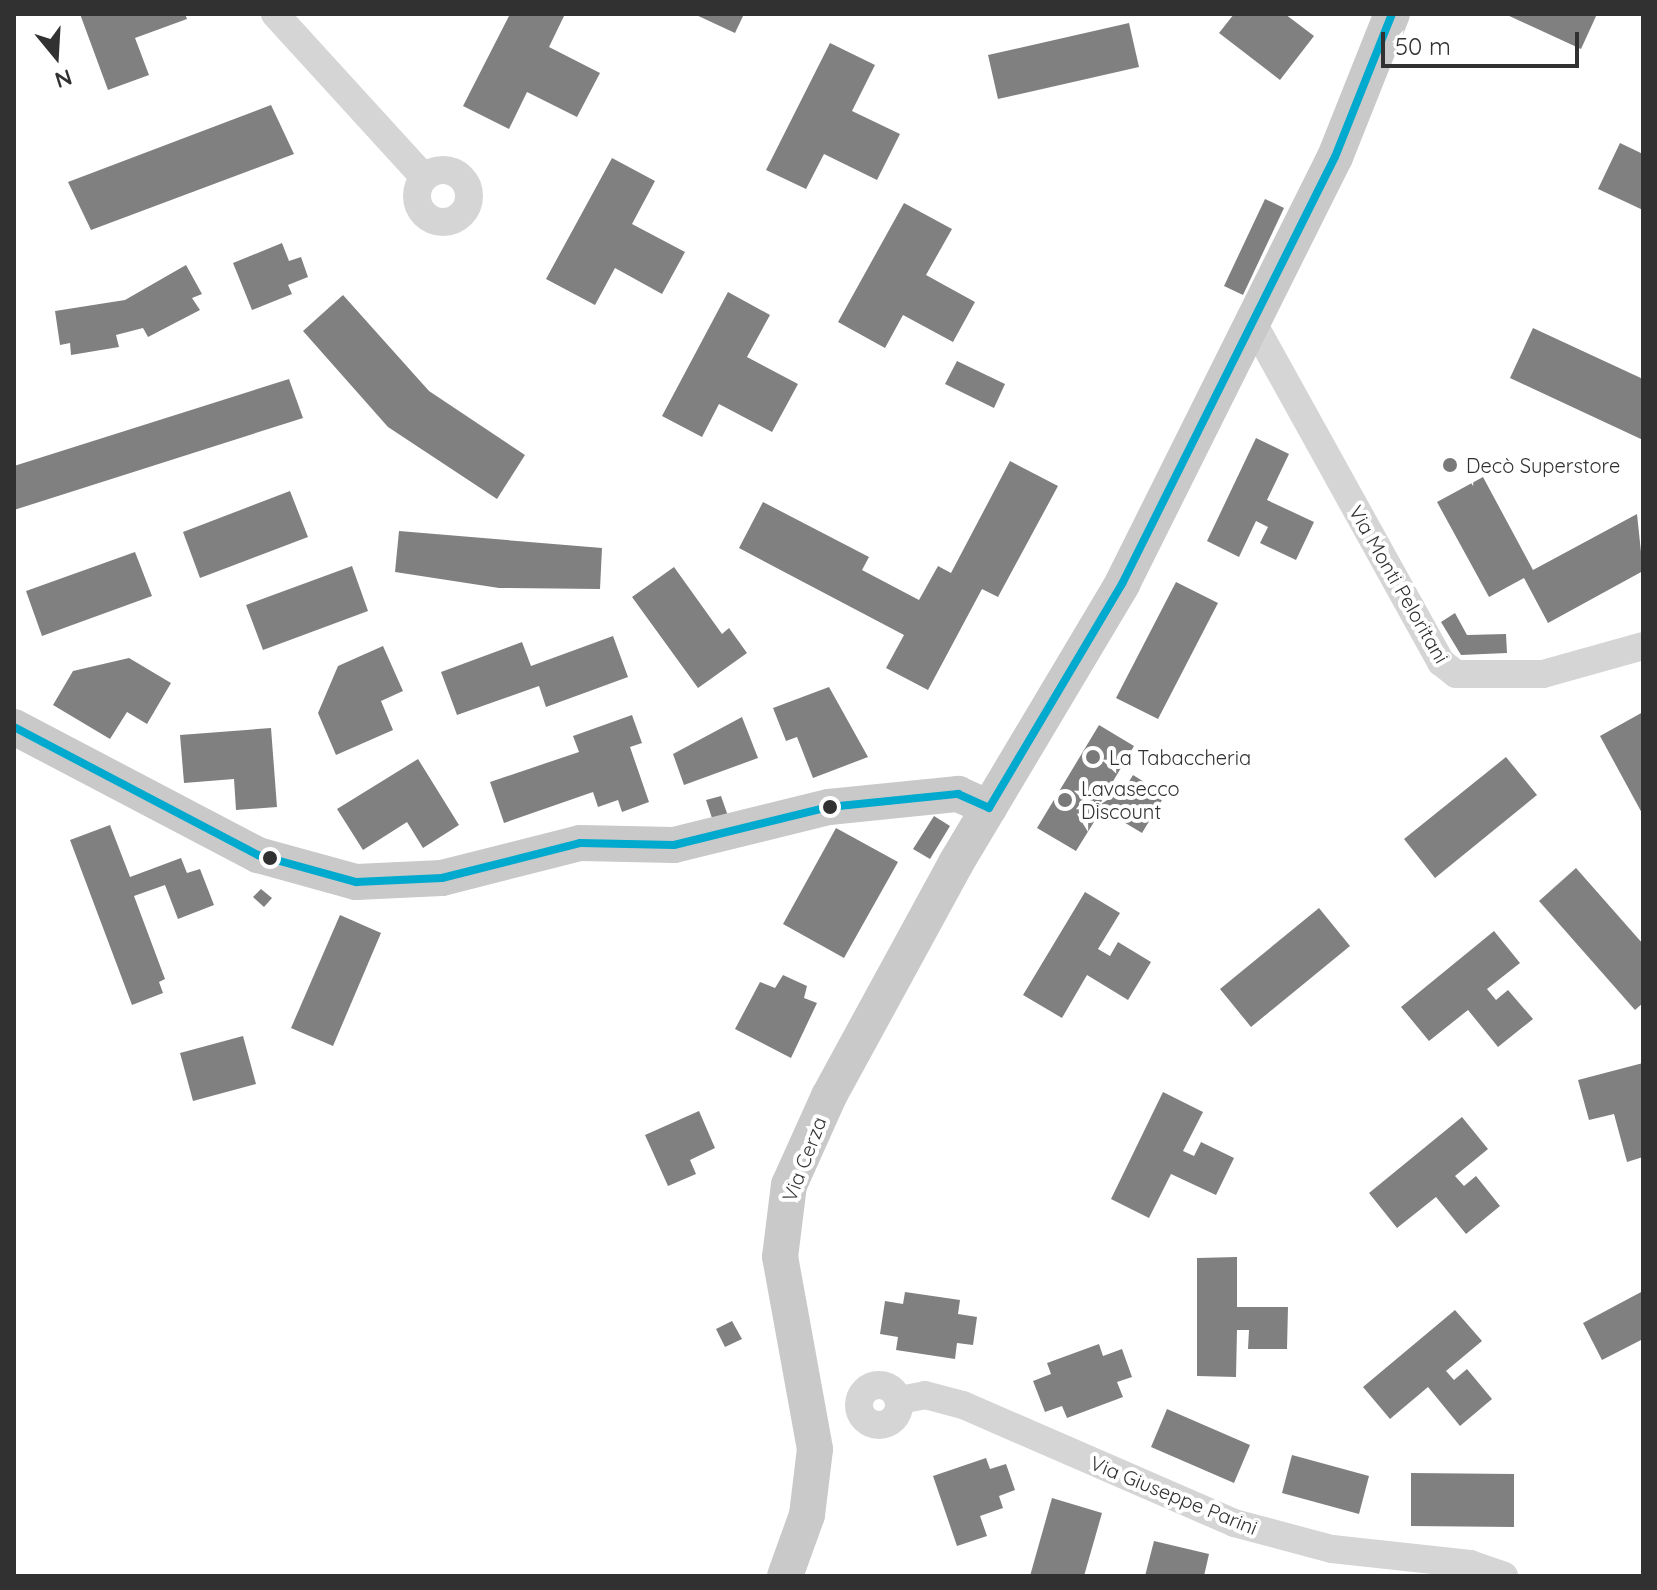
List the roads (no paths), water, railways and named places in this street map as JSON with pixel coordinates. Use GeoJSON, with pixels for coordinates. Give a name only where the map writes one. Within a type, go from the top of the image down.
{"type":"FeatureCollection","features":[{"type":"Feature","properties":{"kind":"main road","name":"Via Cerza"},"geometry":{"type":"LineString","coordinates":[[785,1576],[807,1515],[815,1449],[780,1257],[789,1185],[829,1096],[956,863],[1122,584],[1335,157],[1392,14]]}},
{"type":"Feature","properties":{"kind":"main road"},"geometry":{"type":"LineString","coordinates":[[14,727],[258,855],[356,882],[442,878],[580,843],[674,845],[829,807],[958,794],[989,808]]}},
{"type":"Feature","properties":{"kind":"street"},"geometry":{"type":"LineString","coordinates":[[275,14],[424,177]]}},
{"type":"Feature","properties":{"kind":"street","name":"Via Monti Peloritani"},"geometry":{"type":"LineString","coordinates":[[1253,323],[1441,662],[1456,674],[1543,674],[1643,646]]}},
{"type":"Feature","properties":{"kind":"street","name":"Via Giuseppe Parini"},"geometry":{"type":"LineString","coordinates":[[900,1400],[925,1395],[963,1405],[1234,1523],[1332,1549],[1470,1564],[1504,1576]]}},
{"type":"Feature","properties":{"kind":"place","name":"Decò Superstore"},"geometry":{"type":"Point","coordinates":[1450,465]}},
{"type":"Feature","properties":{"kind":"place","name":"La Tabaccheria"},"geometry":{"type":"Point","coordinates":[1093,757]}},
{"type":"Feature","properties":{"kind":"place","name":"Lavasecco Discount"},"geometry":{"type":"Point","coordinates":[1065,800]}}]}
